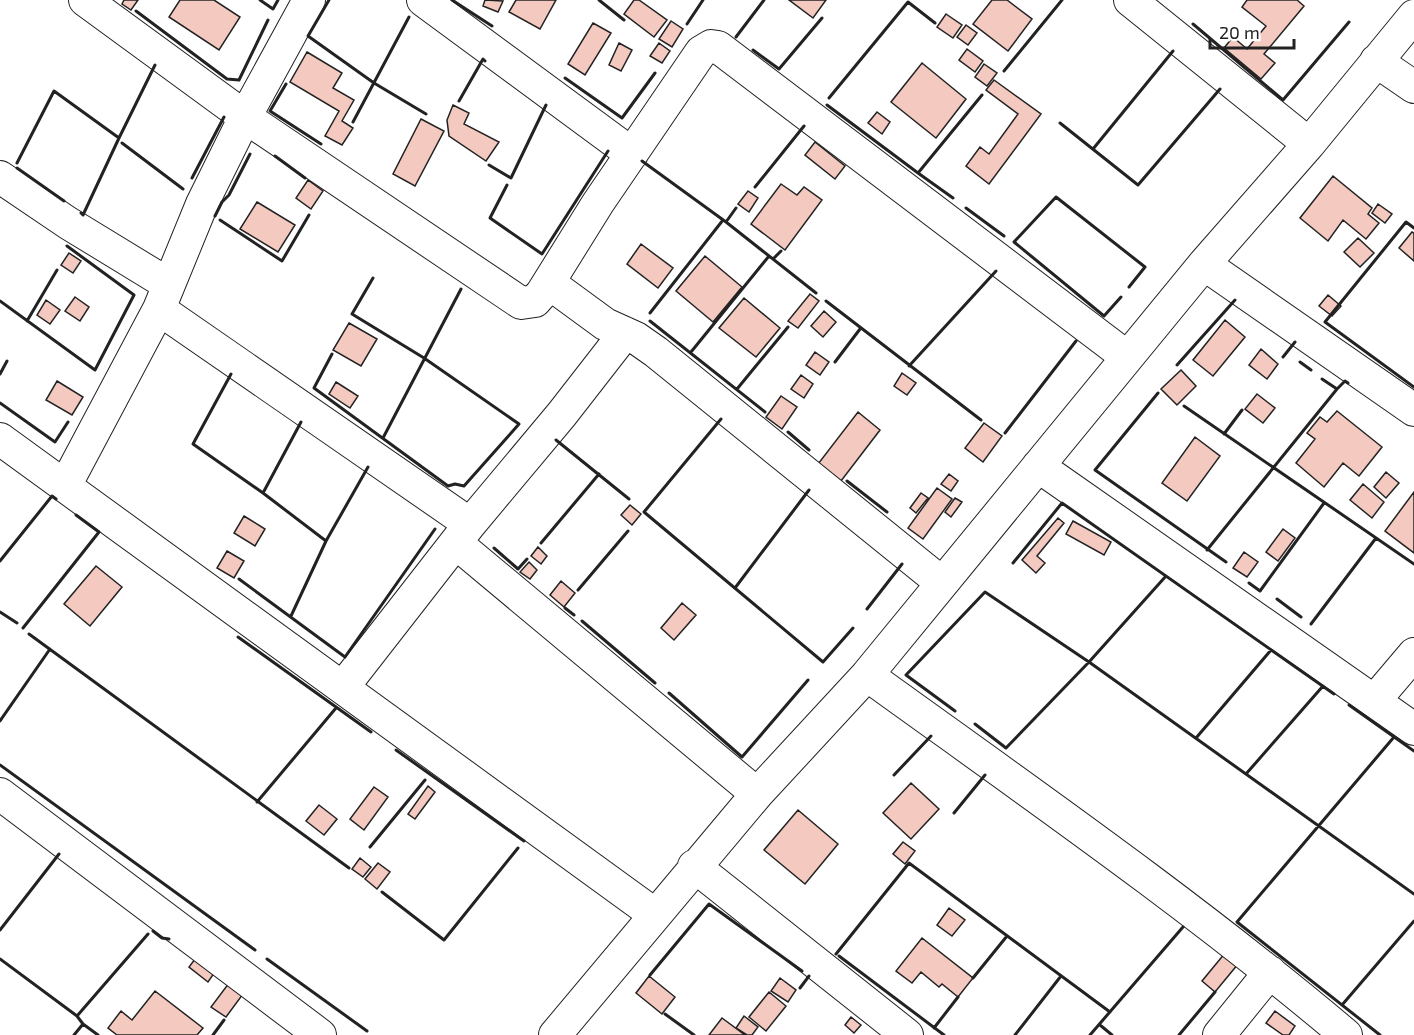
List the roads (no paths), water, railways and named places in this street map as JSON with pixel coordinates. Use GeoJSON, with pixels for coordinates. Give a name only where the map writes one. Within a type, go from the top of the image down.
{"type":"FeatureCollection","features":[{"type":"Feature","properties":{"kind":"street"},"geometry":{"type":"LineString","coordinates":[[85,0],[245,117],[521,303],[535,301],[549,283],[701,52],[711,46],[718,47],[1127,357]]}},
{"type":"Feature","properties":{"kind":"street"},"geometry":{"type":"LineString","coordinates":[[65,486],[163,297],[202,204],[245,117],[309,0]]}},
{"type":"Feature","properties":{"kind":"street"},"geometry":{"type":"LineString","coordinates":[[423,0],[632,154]]}},
{"type":"Feature","properties":{"kind":"street"},"geometry":{"type":"LineString","coordinates":[[1130,0],[1309,144]]}},
{"type":"Feature","properties":{"kind":"street"},"geometry":{"type":"LineString","coordinates":[[555,1035],[694,866],[867,675],[1203,264],[1309,144],[1414,15]]}},
{"type":"Feature","properties":{"kind":"street"},"geometry":{"type":"LineString","coordinates":[[1376,61],[1414,87]]}},
{"type":"Feature","properties":{"kind":"street"},"geometry":{"type":"LineString","coordinates":[[0,177],[68,223],[463,534],[757,794]]}},
{"type":"Feature","properties":{"kind":"street"},"geometry":{"type":"LineString","coordinates":[[1203,264],[1414,410]]}},
{"type":"Feature","properties":{"kind":"street"},"geometry":{"type":"LineString","coordinates":[[549,283],[605,324],[636,338],[656,352],[942,583]]}},
{"type":"Feature","properties":{"kind":"street"},"geometry":{"type":"LineString","coordinates":[[343,687],[625,333]]}},
{"type":"Feature","properties":{"kind":"street"},"geometry":{"type":"LineString","coordinates":[[0,439],[654,914]]}},
{"type":"Feature","properties":{"kind":"street"},"geometry":{"type":"LineString","coordinates":[[1038,466],[1414,729]]}},
{"type":"Feature","properties":{"kind":"street"},"geometry":{"type":"LineString","coordinates":[[1375,700],[1414,654]]}},
{"type":"Feature","properties":{"kind":"street"},"geometry":{"type":"LineString","coordinates":[[867,675],[1127,862],[1270,972],[1346,1035]]}},
{"type":"Feature","properties":{"kind":"street"},"geometry":{"type":"LineString","coordinates":[[0,794],[320,1035]]}},
{"type":"Feature","properties":{"kind":"street"},"geometry":{"type":"LineString","coordinates":[[694,866],[907,1035]]}},
{"type":"Feature","properties":{"kind":"street"},"geometry":{"type":"LineString","coordinates":[[1219,1035],[1270,972]]}}]}
